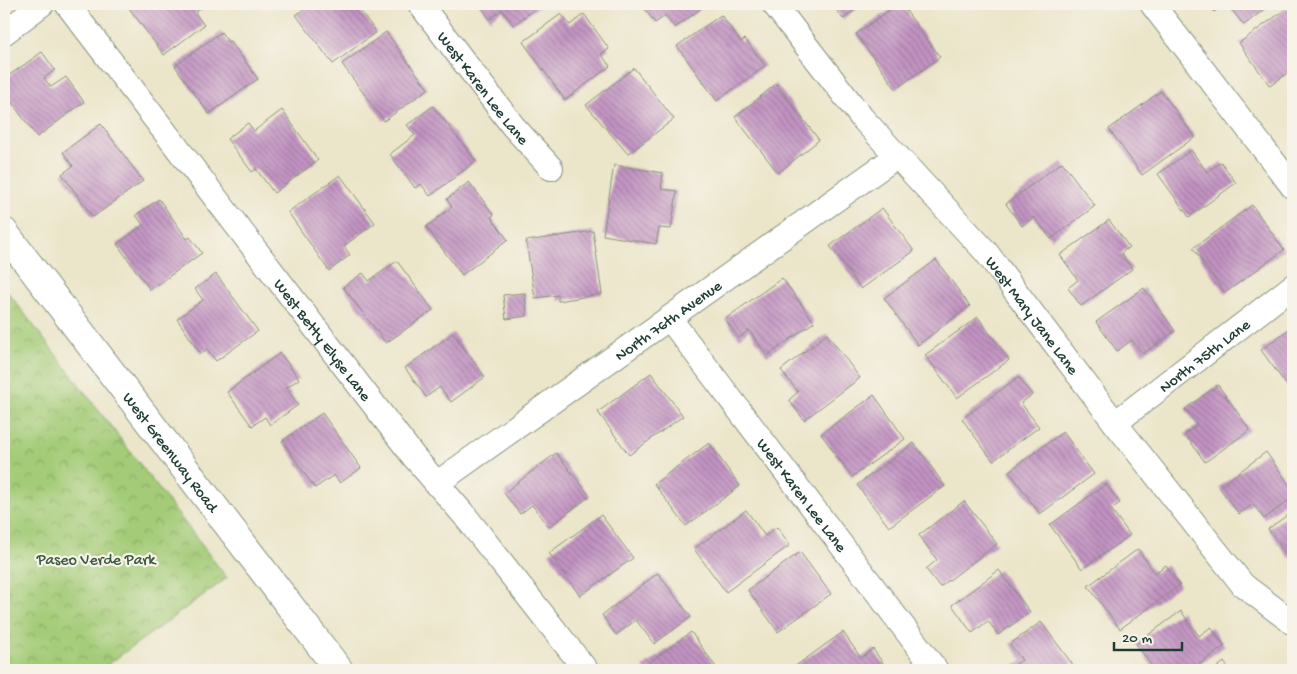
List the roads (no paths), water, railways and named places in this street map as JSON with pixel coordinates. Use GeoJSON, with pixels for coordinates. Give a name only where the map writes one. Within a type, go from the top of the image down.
{"type":"FeatureCollection","features":[{"type":"Feature","properties":{"kind":"street"},"geometry":{"type":"LineString","coordinates":[[4,33],[42,4]]}},
{"type":"Feature","properties":{"kind":"street","name":"West Betty Elyse Lane"},"geometry":{"type":"LineString","coordinates":[[67,4],[436,484],[465,516],[586,670]]}},
{"type":"Feature","properties":{"kind":"street","name":"West Karen Lee Lane"},"geometry":{"type":"LineString","coordinates":[[420,4],[513,126],[551,168]]}},
{"type":"Feature","properties":{"kind":"street","name":"West Mary Jane Lane"},"geometry":{"type":"LineString","coordinates":[[774,4],[862,118],[986,252],[1115,423],[1243,585],[1293,623]]}},
{"type":"Feature","properties":{"kind":"street"},"geometry":{"type":"LineString","coordinates":[[1152,4],[1293,187]]}},
{"type":"Feature","properties":{"kind":"street","name":"North 76th Avenue"},"geometry":{"type":"LineString","coordinates":[[436,484],[898,156]]}},
{"type":"Feature","properties":{"kind":"street","name":"West Greenway Road"},"geometry":{"type":"LineString","coordinates":[[4,232],[340,670]]}},
{"type":"Feature","properties":{"kind":"street","name":"North 75th Lane"},"geometry":{"type":"LineString","coordinates":[[1115,423],[1293,286]]}},
{"type":"Feature","properties":{"kind":"street","name":"West Karen Lee Lane"},"geometry":{"type":"LineString","coordinates":[[670,319],[936,670]]}},
{"type":"Feature","properties":{"kind":"park label","name":"Paseo Verde Park"},"geometry":{"type":"Point","coordinates":[96,558]}}]}
